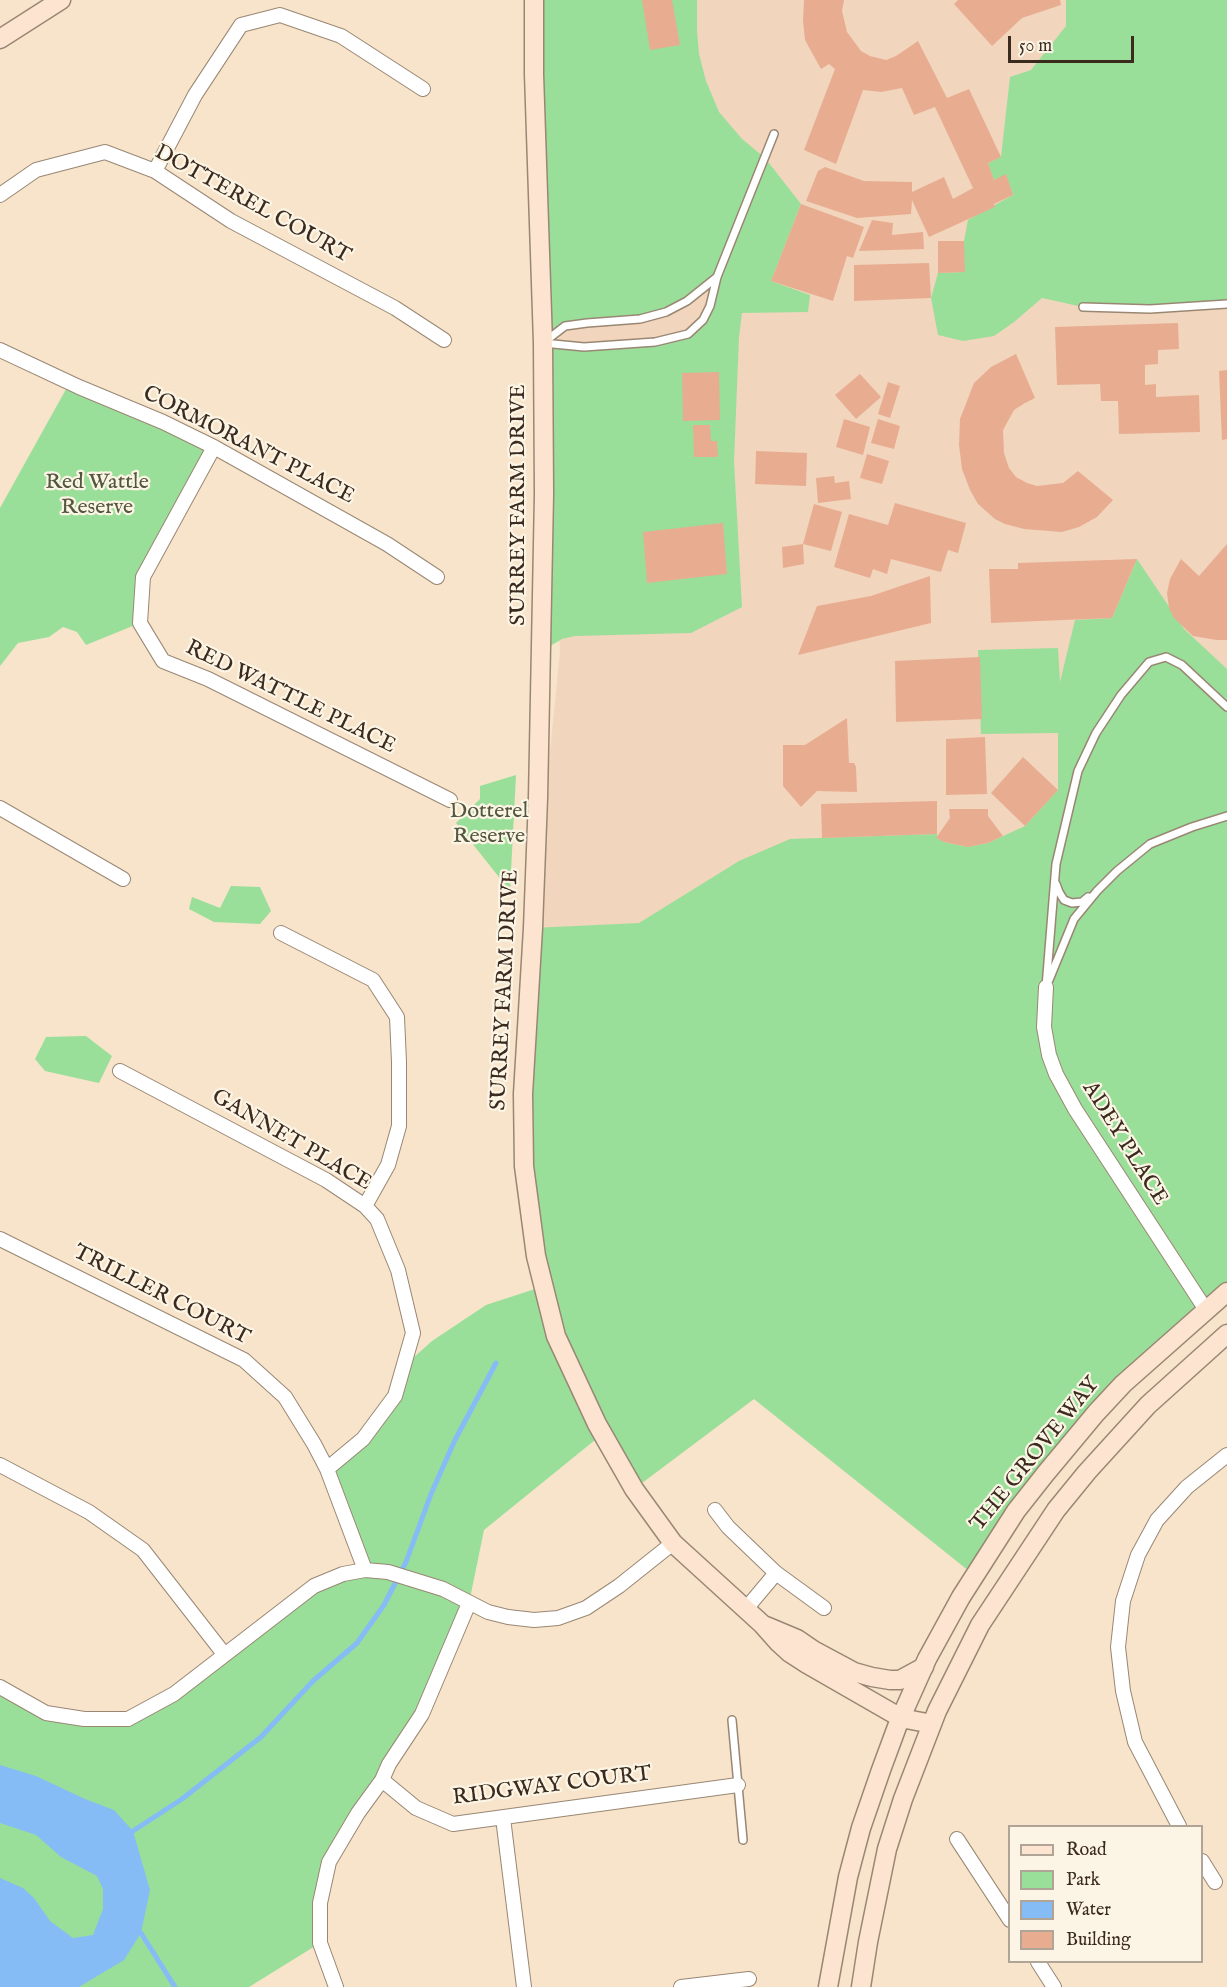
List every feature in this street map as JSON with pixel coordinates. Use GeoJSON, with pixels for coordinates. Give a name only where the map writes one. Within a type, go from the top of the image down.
{"type":"FeatureCollection","features":[{"type":"Feature","properties":{"kind":"street"},"geometry":{"type":"LineString","coordinates":[[1,36],[61,0]]}},
{"type":"Feature","properties":{"kind":"street","name":"SURREY FARM DRIVE"},"geometry":{"type":"LineString","coordinates":[[535,2],[534,74],[543,343],[544,494],[534,915],[523,1094],[524,1167],[536,1256],[556,1336],[597,1424],[633,1489],[673,1543],[762,1624],[778,1642],[807,1664],[904,1710]]}},
{"type":"Feature","properties":{"kind":"street"},"geometry":{"type":"LineString","coordinates":[[155,171],[195,95],[241,25],[280,15],[341,36],[423,89]]}},
{"type":"Feature","properties":{"kind":"street","name":"DOTTEREL COURT"},"geometry":{"type":"LineString","coordinates":[[0,195],[36,170],[105,152],[155,171],[231,221],[395,308],[444,340]]}},
{"type":"Feature","properties":{"kind":"street","name":"CORMORANT PLACE"},"geometry":{"type":"LineString","coordinates":[[0,350],[214,447],[387,544],[437,577]]}},
{"type":"Feature","properties":{"kind":"street","name":"RED WATTLE PLACE"},"geometry":{"type":"LineString","coordinates":[[214,447],[143,577],[140,623],[163,661],[208,679],[450,800]]}},
{"type":"Feature","properties":{"kind":"street"},"geometry":{"type":"LineString","coordinates":[[0,808],[123,879]]}},
{"type":"Feature","properties":{"kind":"street"},"geometry":{"type":"LineString","coordinates":[[281,933],[373,980],[397,1017],[399,1126],[388,1165],[365,1206]]}},
{"type":"Feature","properties":{"kind":"street","name":"ADEY PLACE"},"geometry":{"type":"LineString","coordinates":[[1046,987],[1044,1027],[1049,1055],[1056,1074],[1075,1109],[1206,1310]]}},
{"type":"Feature","properties":{"kind":"street","name":"GANNET PLACE"},"geometry":{"type":"LineString","coordinates":[[120,1071],[326,1180],[365,1206],[378,1219],[398,1270],[413,1333],[395,1396],[363,1439],[327,1469]]}},
{"type":"Feature","properties":{"kind":"street","name":"TRILLER COURT"},"geometry":{"type":"LineString","coordinates":[[0,1239],[244,1360],[285,1397],[327,1469],[365,1570]]}},
{"type":"Feature","properties":{"kind":"street","name":"THE GROVE WAY"},"geometry":{"type":"LineString","coordinates":[[828,1987],[848,1876],[871,1799],[904,1710],[961,1597],[989,1551],[1046,1473],[1122,1384],[1227,1292]]}},
{"type":"Feature","properties":{"kind":"street"},"geometry":{"type":"LineString","coordinates":[[861,1987],[887,1849],[903,1799],[932,1724],[980,1625],[1056,1510],[1148,1405],[1226,1334],[1206,1310]]}},
{"type":"Feature","properties":{"kind":"street"},"geometry":{"type":"LineString","coordinates":[[1178,1825],[1135,1742],[1125,1701],[1118,1647],[1124,1601],[1138,1555],[1157,1520],[1187,1487],[1227,1455]]}},
{"type":"Feature","properties":{"kind":"street"},"geometry":{"type":"LineString","coordinates":[[0,1465],[89,1512],[143,1550],[224,1654]]}},
{"type":"Feature","properties":{"kind":"street"},"geometry":{"type":"LineString","coordinates":[[716,1510],[728,1527],[776,1573],[824,1608]]}},
{"type":"Feature","properties":{"kind":"street"},"geometry":{"type":"LineString","coordinates":[[0,1687],[46,1713],[84,1719],[128,1719],[174,1694],[315,1586],[343,1574],[365,1570],[388,1572],[443,1589],[488,1612],[534,1620],[558,1618],[586,1608],[619,1586],[673,1543]]}},
{"type":"Feature","properties":{"kind":"street"},"geometry":{"type":"LineString","coordinates":[[745,1610],[776,1573]]}},
{"type":"Feature","properties":{"kind":"street"},"geometry":{"type":"LineString","coordinates":[[336,1987],[320,1943],[320,1903],[329,1862],[422,1714],[469,1603]]}},
{"type":"Feature","properties":{"kind":"street"},"geometry":{"type":"LineString","coordinates":[[762,1624],[797,1639],[854,1672],[904,1710],[932,1724]]}},
{"type":"Feature","properties":{"kind":"street"},"geometry":{"type":"LineString","coordinates":[[854,1672],[895,1680],[924,1667]]}},
{"type":"Feature","properties":{"kind":"street","name":"RIDGWAY COURT"},"geometry":{"type":"LineString","coordinates":[[382,1780],[416,1808],[453,1824],[738,1785]]}},
{"type":"Feature","properties":{"kind":"street"},"geometry":{"type":"LineString","coordinates":[[503,1818],[524,1987]]}},
{"type":"Feature","properties":{"kind":"street"},"geometry":{"type":"LineString","coordinates":[[957,1839],[1008,1917]]}},
{"type":"Feature","properties":{"kind":"street"},"geometry":{"type":"LineString","coordinates":[[1203,1863],[1215,1882]]}},
{"type":"Feature","properties":{"kind":"street"},"geometry":{"type":"LineString","coordinates":[[1039,1963],[1054,1987]]}},
{"type":"Feature","properties":{"kind":"street"},"geometry":{"type":"LineString","coordinates":[[681,1987],[749,1979]]}},
{"type":"Feature","properties":{"kind":"lane"},"geometry":{"type":"LineString","coordinates":[[543,343],[584,347],[655,342],[688,334],[703,320],[710,306],[717,277],[774,134]]}},
{"type":"Feature","properties":{"kind":"lane"},"geometry":{"type":"LineString","coordinates":[[543,343],[565,327],[640,319],[666,312],[687,301],[717,277]]}},
{"type":"Feature","properties":{"kind":"lane"},"geometry":{"type":"LineString","coordinates":[[1083,307],[1149,309],[1227,304]]}},
{"type":"Feature","properties":{"kind":"lane"},"geometry":{"type":"LineString","coordinates":[[1046,987],[1056,864],[1064,826],[1078,771],[1102,723],[1121,695],[1149,662],[1166,657],[1182,665],[1227,707]]}},
{"type":"Feature","properties":{"kind":"lane"},"geometry":{"type":"LineString","coordinates":[[1055,881],[1064,900],[1072,903],[1082,902],[1150,844],[1227,816]]}},
{"type":"Feature","properties":{"kind":"lane"},"geometry":{"type":"LineString","coordinates":[[1046,987],[1074,919],[1097,891]]}},
{"type":"Feature","properties":{"kind":"lane"},"geometry":{"type":"LineString","coordinates":[[732,1720],[743,1840]]}},
{"type":"Feature","properties":{"kind":"shaded area"},"geometry":{"type":"Polygon","coordinates":[[[543,0],[1227,0],[1227,1293],[1154,1356],[974,1575],[754,1399],[634,1489],[534,915],[560,651],[534,74],[543,0]]]}},
{"type":"Feature","properties":{"kind":"green space"},"geometry":{"type":"Polygon","coordinates":[[[538,0],[697,0],[699,54],[706,81],[719,112],[742,139],[765,158],[801,204],[771,281],[810,295],[808,312],[742,313],[734,461],[742,607],[691,633],[575,636],[562,639],[542,651],[538,0]],[[717,279],[687,301],[640,319],[565,326],[544,342],[584,347],[655,342],[688,334],[703,320],[717,279]]]}},
{"type":"Feature","properties":{"kind":"green space"},"geometry":{"type":"Polygon","coordinates":[[[1066,0],[1227,0],[1227,304],[1150,309],[1083,307],[1042,298],[994,336],[963,341],[938,335],[931,298],[938,273],[964,272],[964,241],[968,220],[1013,195],[1006,175],[994,180],[988,163],[1001,157],[1010,77],[1031,70],[1066,26],[1066,0]]]}},
{"type":"Feature","properties":{"kind":"green space","name":"Red Wattle Reserve"},"geometry":{"type":"Polygon","coordinates":[[[70,382],[214,447],[143,577],[140,623],[86,645],[77,632],[63,627],[49,637],[18,643],[0,666],[0,508],[70,382]]]}},
{"type":"Feature","properties":{"kind":"green space"},"geometry":{"type":"Polygon","coordinates":[[[1137,559],[1184,629],[1227,669],[1227,1293],[1096,1413],[974,1575],[754,1399],[634,1489],[556,1336],[524,1167],[533,928],[639,923],[739,861],[790,839],[937,834],[937,838],[944,842],[968,847],[988,843],[1025,826],[1058,790],[1058,733],[981,734],[978,650],[1058,648],[1060,682],[1075,620],[1112,618],[1137,559]]]}},
{"type":"Feature","properties":{"kind":"green space","name":"Dotterel Reserve"},"geometry":{"type":"Polygon","coordinates":[[[516,775],[510,891],[456,823],[480,799],[480,786],[516,775]]]}},
{"type":"Feature","properties":{"kind":"green space"},"geometry":{"type":"Polygon","coordinates":[[[231,886],[260,887],[271,911],[260,924],[214,922],[189,909],[192,897],[220,908],[231,886]]]}},
{"type":"Feature","properties":{"kind":"green space"},"geometry":{"type":"Polygon","coordinates":[[[86,1036],[112,1056],[99,1083],[45,1071],[35,1059],[46,1037],[86,1036]]]}},
{"type":"Feature","properties":{"kind":"green space"},"geometry":{"type":"Polygon","coordinates":[[[535,1289],[539,1309],[564,1375],[595,1440],[484,1530],[469,1603],[422,1714],[329,1862],[320,1943],[249,1987],[0,1987],[0,1687],[46,1713],[128,1719],[314,1586],[364,1570],[327,1469],[395,1396],[403,1367],[432,1341],[486,1305],[535,1289]]]}},
{"type":"Feature","properties":{"kind":"water"},"geometry":{"type":"Polygon","coordinates":[[[0,1765],[36,1776],[114,1810],[133,1831],[150,1890],[141,1933],[124,1960],[79,1987],[0,1987],[0,1878],[23,1888],[34,1898],[50,1921],[73,1938],[93,1935],[103,1909],[103,1889],[97,1876],[61,1857],[36,1835],[0,1823],[0,1765]]]}},
{"type":"Feature","properties":{"kind":"building"},"geometry":{"type":"Polygon","coordinates":[[[642,0],[672,0],[680,45],[650,50],[642,0]]]}},
{"type":"Feature","properties":{"kind":"building"},"geometry":{"type":"Polygon","coordinates":[[[804,0],[844,0],[842,11],[847,32],[861,51],[870,56],[886,60],[918,41],[947,98],[969,89],[1001,157],[988,163],[994,180],[1006,174],[1013,195],[994,204],[995,207],[929,237],[912,200],[911,214],[857,218],[806,201],[818,171],[825,167],[864,181],[912,182],[912,192],[944,177],[953,199],[973,188],[935,107],[914,115],[902,88],[881,92],[863,90],[836,164],[804,150],[835,69],[829,64],[821,69],[805,40],[804,0]]]}},
{"type":"Feature","properties":{"kind":"building"},"geometry":{"type":"Polygon","coordinates":[[[958,0],[1060,0],[1061,5],[1022,18],[992,46],[954,4],[958,0]]]}},
{"type":"Feature","properties":{"kind":"building"},"geometry":{"type":"Polygon","coordinates":[[[801,204],[864,227],[853,258],[847,256],[833,301],[771,281],[801,204]]]}},
{"type":"Feature","properties":{"kind":"building"},"geometry":{"type":"Polygon","coordinates":[[[872,220],[893,223],[892,235],[923,232],[924,249],[859,251],[872,220]]]}},
{"type":"Feature","properties":{"kind":"building"},"geometry":{"type":"Polygon","coordinates":[[[938,241],[964,241],[965,272],[938,273],[938,241]]]}},
{"type":"Feature","properties":{"kind":"building"},"geometry":{"type":"Polygon","coordinates":[[[929,263],[931,298],[854,301],[854,265],[929,263]]]}},
{"type":"Feature","properties":{"kind":"building"},"geometry":{"type":"Polygon","coordinates":[[[1178,323],[1179,349],[1158,350],[1158,364],[1145,365],[1145,385],[1156,384],[1156,397],[1199,395],[1200,432],[1119,434],[1118,401],[1101,401],[1100,384],[1057,385],[1055,327],[1178,323]]]}},
{"type":"Feature","properties":{"kind":"building"},"geometry":{"type":"Polygon","coordinates":[[[1016,354],[1035,398],[1014,410],[1003,430],[1004,453],[1009,468],[1016,477],[1037,486],[1063,483],[1078,471],[1113,500],[1097,517],[1079,527],[1062,532],[1024,529],[1005,524],[995,519],[978,504],[962,469],[959,445],[960,419],[974,383],[991,367],[1016,354]]]}},
{"type":"Feature","properties":{"kind":"building"},"geometry":{"type":"Polygon","coordinates":[[[1227,370],[1227,439],[1222,440],[1219,371],[1227,370]]]}},
{"type":"Feature","properties":{"kind":"building"},"geometry":{"type":"Polygon","coordinates":[[[719,372],[720,420],[683,421],[682,373],[719,372]]]}},
{"type":"Feature","properties":{"kind":"building"},"geometry":{"type":"Polygon","coordinates":[[[860,374],[881,397],[856,419],[835,395],[860,374]]]}},
{"type":"Feature","properties":{"kind":"building"},"geometry":{"type":"Polygon","coordinates":[[[888,382],[900,386],[890,418],[878,414],[888,382]]]}},
{"type":"Feature","properties":{"kind":"building"},"geometry":{"type":"Polygon","coordinates":[[[844,419],[870,427],[863,455],[836,447],[844,419]]]}},
{"type":"Feature","properties":{"kind":"building"},"geometry":{"type":"Polygon","coordinates":[[[878,419],[900,426],[894,449],[871,443],[878,419]]]}},
{"type":"Feature","properties":{"kind":"building"},"geometry":{"type":"Polygon","coordinates":[[[693,425],[710,425],[711,441],[717,441],[718,457],[694,457],[693,425]]]}},
{"type":"Feature","properties":{"kind":"building"},"geometry":{"type":"Polygon","coordinates":[[[756,451],[807,453],[806,486],[755,484],[756,451]]]}},
{"type":"Feature","properties":{"kind":"building"},"geometry":{"type":"Polygon","coordinates":[[[867,454],[889,461],[882,484],[860,478],[867,454]]]}},
{"type":"Feature","properties":{"kind":"building"},"geometry":{"type":"Polygon","coordinates":[[[834,476],[835,483],[849,481],[851,499],[818,503],[816,478],[834,476]]]}},
{"type":"Feature","properties":{"kind":"building"},"geometry":{"type":"Polygon","coordinates":[[[895,503],[966,523],[958,553],[948,550],[941,572],[891,559],[887,574],[873,569],[870,578],[834,567],[849,514],[888,525],[895,503]]]}},
{"type":"Feature","properties":{"kind":"building"},"geometry":{"type":"Polygon","coordinates":[[[814,504],[842,512],[831,551],[803,544],[814,504]]]}},
{"type":"Feature","properties":{"kind":"building"},"geometry":{"type":"Polygon","coordinates":[[[723,523],[727,574],[647,583],[643,532],[723,523]]]}},
{"type":"Feature","properties":{"kind":"building"},"geometry":{"type":"Polygon","coordinates":[[[803,544],[804,564],[783,568],[782,547],[803,544]]]}},
{"type":"Feature","properties":{"kind":"building"},"geometry":{"type":"Polygon","coordinates":[[[1227,544],[1227,640],[1193,636],[1174,618],[1169,608],[1167,593],[1170,579],[1181,559],[1199,576],[1227,544]]]}},
{"type":"Feature","properties":{"kind":"building"},"geometry":{"type":"Polygon","coordinates":[[[1137,559],[1112,618],[991,623],[989,569],[1018,569],[1018,563],[1137,559]]]}},
{"type":"Feature","properties":{"kind":"building"},"geometry":{"type":"Polygon","coordinates":[[[930,576],[931,623],[798,655],[817,606],[871,596],[930,576]]]}},
{"type":"Feature","properties":{"kind":"building"},"geometry":{"type":"Polygon","coordinates":[[[980,657],[982,719],[896,722],[895,661],[980,657]]]}},
{"type":"Feature","properties":{"kind":"building"},"geometry":{"type":"Polygon","coordinates":[[[847,718],[849,763],[854,763],[856,767],[857,792],[817,791],[801,807],[783,786],[783,745],[805,745],[847,718]]]}},
{"type":"Feature","properties":{"kind":"building"},"geometry":{"type":"Polygon","coordinates":[[[985,737],[987,794],[946,795],[946,739],[985,737]]]}},
{"type":"Feature","properties":{"kind":"building"},"geometry":{"type":"Polygon","coordinates":[[[1023,757],[1058,790],[1025,826],[991,793],[1023,757]]]}},
{"type":"Feature","properties":{"kind":"building"},"geometry":{"type":"Polygon","coordinates":[[[937,801],[937,834],[822,838],[821,804],[937,801]]]}},
{"type":"Feature","properties":{"kind":"building"},"geometry":{"type":"Polygon","coordinates":[[[949,809],[988,809],[988,816],[1003,836],[988,843],[968,847],[936,838],[950,818],[949,809]]]}},
{"type":"Feature","properties":{"kind":"waterway"},"geometry":{"type":"LineString","coordinates":[[133,1831],[182,1799],[261,1737],[313,1681],[357,1643],[384,1605],[406,1562],[431,1494],[455,1440],[496,1363]]}},
{"type":"Feature","properties":{"kind":"waterway"},"geometry":{"type":"LineString","coordinates":[[141,1933],[175,1987]]}}]}
